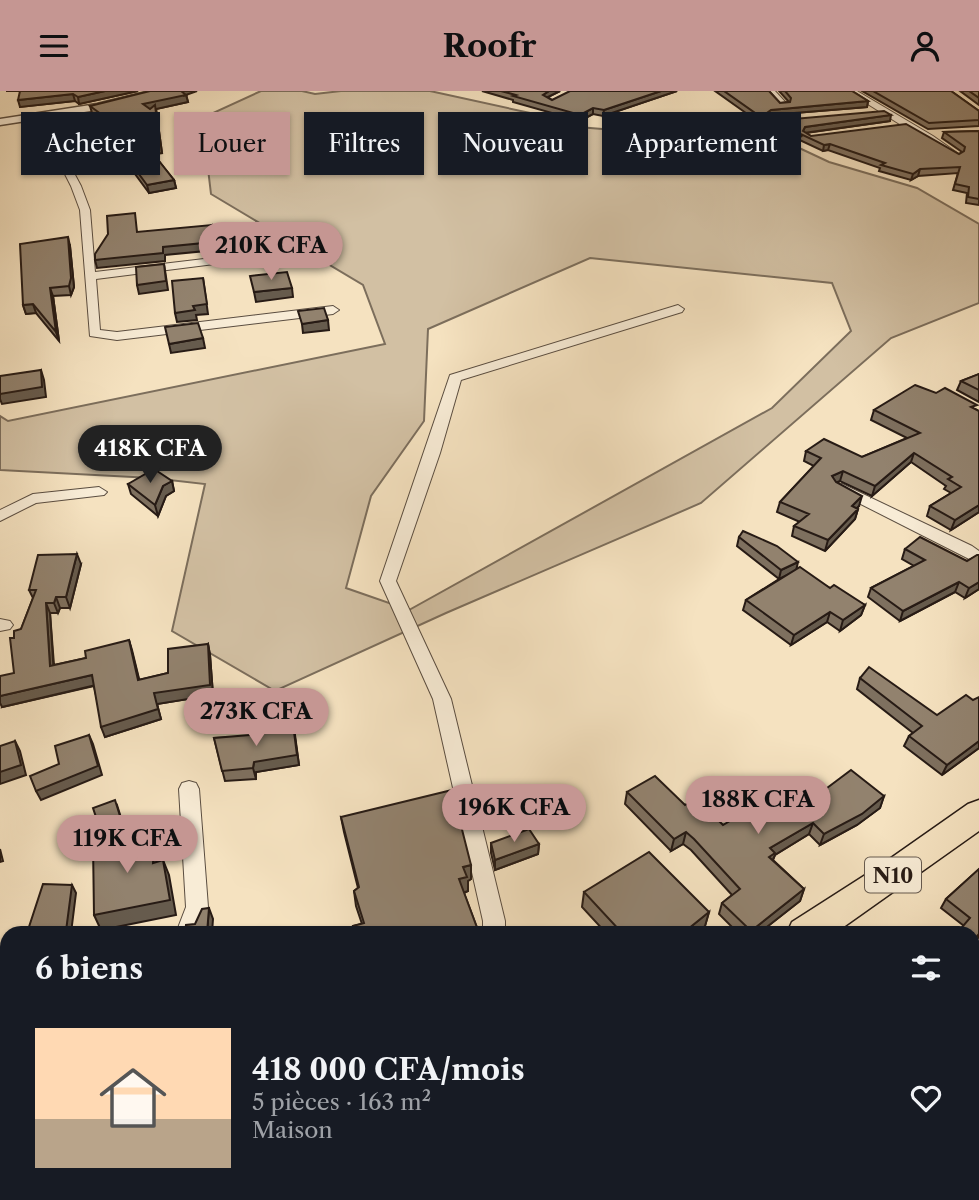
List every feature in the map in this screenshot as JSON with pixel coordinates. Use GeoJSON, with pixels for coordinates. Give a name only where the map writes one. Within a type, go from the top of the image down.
{"type":"FeatureCollection","features":[{"type":"Feature","properties":{"kind":"highway","name":"N10"},"geometry":{"type":"LineString","coordinates":[[822,926],[979,813]]}},
{"type":"Feature","properties":{"kind":"street"},"geometry":{"type":"LineString","coordinates":[[64,112],[163,91]]}},
{"type":"Feature","properties":{"kind":"street"},"geometry":{"type":"LineString","coordinates":[[770,91],[784,105]]}},
{"type":"Feature","properties":{"kind":"street"},"geometry":{"type":"LineString","coordinates":[[851,91],[900,125],[928,134],[956,155]]}},
{"type":"Feature","properties":{"kind":"street"},"geometry":{"type":"LineString","coordinates":[[872,113],[883,111]]}},
{"type":"Feature","properties":{"kind":"street"},"geometry":{"type":"LineString","coordinates":[[0,122],[21,119]]}},
{"type":"Feature","properties":{"kind":"street"},"geometry":{"type":"LineString","coordinates":[[928,134],[939,133]]}},
{"type":"Feature","properties":{"kind":"street"},"geometry":{"type":"LineString","coordinates":[[70,175],[85,210],[94,333],[105,336],[333,310]]}},
{"type":"Feature","properties":{"kind":"street"},"geometry":{"type":"LineString","coordinates":[[90,276],[246,257]]}},
{"type":"Feature","properties":{"kind":"street"},"geometry":{"type":"LineString","coordinates":[[494,926],[442,699],[388,581],[433,453],[455,378],[678,309]]}},
{"type":"Feature","properties":{"kind":"street"},"geometry":{"type":"LineString","coordinates":[[839,487],[975,551]]}},
{"type":"Feature","properties":{"kind":"street"},"geometry":{"type":"LineString","coordinates":[[0,516],[33,499],[99,492]]}},
{"type":"Feature","properties":{"kind":"street"},"geometry":{"type":"LineString","coordinates":[[188,789],[197,907],[190,926]]}},
{"type":"Feature","properties":{"kind":"shaded area"},"geometry":{"type":"Polygon","coordinates":[[[261,91],[302,91],[315,94],[341,91],[430,91],[525,112],[438,112],[438,175],[588,175],[588,128],[602,129],[602,175],[801,175],[801,149],[829,162],[917,188],[979,224],[979,303],[891,338],[701,503],[446,613],[275,691],[172,631],[205,484],[152,478],[0,470],[0,416],[8,421],[385,344],[363,285],[211,194],[209,175],[290,175],[290,112],[215,112],[261,91]],[[590,258],[428,329],[424,421],[371,496],[346,588],[409,610],[772,408],[851,331],[832,283],[590,258]]]}},
{"type":"Feature","properties":{"kind":"building"},"geometry":{"type":"Polygon","coordinates":[[[20,91],[105,91],[78,97],[73,94],[18,100],[20,91]]]}},
{"type":"Feature","properties":{"kind":"building"},"geometry":{"type":"Polygon","coordinates":[[[150,91],[181,91],[186,95],[143,104],[150,109],[155,105],[156,112],[98,112],[90,106],[150,91]]]}},
{"type":"Feature","properties":{"kind":"building"},"geometry":{"type":"Polygon","coordinates":[[[501,91],[549,91],[543,95],[552,100],[570,91],[661,91],[604,110],[593,108],[586,112],[569,112],[513,96],[516,95],[501,91]]]}},
{"type":"Feature","properties":{"kind":"building"},"geometry":{"type":"Polygon","coordinates":[[[724,91],[769,91],[780,103],[790,102],[791,98],[785,91],[852,91],[868,101],[768,112],[754,112],[724,91]]]}},
{"type":"Feature","properties":{"kind":"building"},"geometry":{"type":"Polygon","coordinates":[[[873,91],[951,91],[979,111],[979,120],[929,123],[873,91]]]}},
{"type":"Feature","properties":{"kind":"building"},"geometry":{"type":"Polygon","coordinates":[[[969,91],[979,91],[979,98],[969,91]]]}},
{"type":"Feature","properties":{"kind":"building"},"geometry":{"type":"Polygon","coordinates":[[[884,111],[891,115],[805,127],[803,131],[811,136],[906,124],[959,154],[965,147],[944,132],[979,131],[979,199],[968,197],[969,187],[955,184],[960,167],[920,169],[913,174],[881,165],[885,163],[830,144],[824,145],[801,134],[801,118],[884,111]]]}},
{"type":"Feature","properties":{"kind":"building"},"geometry":{"type":"Polygon","coordinates":[[[160,162],[174,180],[147,185],[140,175],[160,175],[160,162]]]}},
{"type":"Feature","properties":{"kind":"building"},"geometry":{"type":"Polygon","coordinates":[[[135,213],[137,232],[212,225],[214,242],[163,247],[163,253],[95,260],[95,254],[108,234],[107,216],[135,213]]]}},
{"type":"Feature","properties":{"kind":"building"},"geometry":{"type":"Polygon","coordinates":[[[68,237],[71,278],[69,286],[50,288],[56,332],[33,304],[23,305],[20,244],[68,237]]]}},
{"type":"Feature","properties":{"kind":"building"},"geometry":{"type":"Polygon","coordinates":[[[164,264],[166,281],[137,285],[136,267],[164,264]]]}},
{"type":"Feature","properties":{"kind":"building"},"geometry":{"type":"Polygon","coordinates":[[[287,272],[292,288],[254,292],[250,276],[287,272]]]}},
{"type":"Feature","properties":{"kind":"building"},"geometry":{"type":"Polygon","coordinates":[[[203,278],[207,304],[193,306],[195,310],[175,313],[172,281],[203,278]]]}},
{"type":"Feature","properties":{"kind":"building"},"geometry":{"type":"Polygon","coordinates":[[[324,308],[328,320],[302,324],[298,311],[324,308]]]}},
{"type":"Feature","properties":{"kind":"building"},"geometry":{"type":"Polygon","coordinates":[[[198,323],[203,338],[169,344],[165,327],[198,323]]]}},
{"type":"Feature","properties":{"kind":"building"},"geometry":{"type":"Polygon","coordinates":[[[41,370],[42,387],[0,394],[0,376],[41,370]]]}},
{"type":"Feature","properties":{"kind":"building"},"geometry":{"type":"Polygon","coordinates":[[[979,374],[979,390],[961,381],[979,374]]]}},
{"type":"Feature","properties":{"kind":"building"},"geometry":{"type":"Polygon","coordinates":[[[915,385],[936,393],[945,388],[977,405],[971,407],[979,411],[979,505],[955,520],[930,506],[961,487],[948,479],[952,477],[914,453],[875,486],[843,471],[832,476],[836,482],[862,496],[852,506],[858,509],[828,540],[794,526],[809,514],[780,502],[821,458],[806,451],[824,439],[862,457],[920,433],[874,410],[915,385]]]}},
{"type":"Feature","properties":{"kind":"building"},"geometry":{"type":"Polygon","coordinates":[[[154,469],[172,481],[163,486],[155,505],[128,484],[154,469]]]}},
{"type":"Feature","properties":{"kind":"building"},"geometry":{"type":"Polygon","coordinates":[[[743,531],[777,546],[798,562],[781,570],[739,537],[743,531]]]}},
{"type":"Feature","properties":{"kind":"building"},"geometry":{"type":"Polygon","coordinates":[[[920,537],[967,561],[979,555],[979,582],[969,588],[959,582],[903,611],[871,588],[925,560],[905,549],[920,537]]]}},
{"type":"Feature","properties":{"kind":"building"},"geometry":{"type":"Polygon","coordinates":[[[77,554],[66,597],[56,597],[54,603],[46,603],[50,666],[86,658],[85,651],[129,640],[138,680],[168,673],[168,649],[208,644],[210,685],[154,693],[158,709],[101,727],[92,675],[0,696],[0,676],[14,673],[10,638],[14,638],[14,631],[21,629],[36,590],[29,590],[38,555],[77,554]]]}},
{"type":"Feature","properties":{"kind":"building"},"geometry":{"type":"Polygon","coordinates":[[[800,567],[830,588],[834,585],[865,605],[843,620],[830,612],[794,635],[746,600],[800,567]]]}},
{"type":"Feature","properties":{"kind":"building"},"geometry":{"type":"Polygon","coordinates":[[[869,667],[937,715],[966,695],[973,700],[979,697],[979,741],[947,765],[909,736],[922,726],[860,678],[869,667]]]}},
{"type":"Feature","properties":{"kind":"building"},"geometry":{"type":"Polygon","coordinates":[[[293,724],[297,755],[254,762],[253,768],[222,771],[214,738],[262,734],[262,729],[293,724]]]}},
{"type":"Feature","properties":{"kind":"building"},"geometry":{"type":"Polygon","coordinates":[[[89,735],[98,766],[36,791],[30,776],[59,764],[55,746],[89,735]]]}},
{"type":"Feature","properties":{"kind":"building"},"geometry":{"type":"Polygon","coordinates":[[[15,741],[21,765],[0,772],[0,746],[15,741]]]}},
{"type":"Feature","properties":{"kind":"building"},"geometry":{"type":"Polygon","coordinates":[[[851,770],[884,796],[862,814],[824,834],[813,823],[770,848],[775,853],[769,857],[804,889],[757,926],[746,926],[722,903],[740,889],[694,839],[686,832],[674,839],[627,792],[655,776],[685,805],[696,798],[723,825],[755,806],[762,813],[810,779],[823,791],[851,770]]]}},
{"type":"Feature","properties":{"kind":"building"},"geometry":{"type":"Polygon","coordinates":[[[452,790],[471,865],[463,867],[467,877],[459,879],[476,926],[353,926],[364,923],[354,891],[359,887],[341,817],[452,790]]]}},
{"type":"Feature","properties":{"kind":"building"},"geometry":{"type":"Polygon","coordinates":[[[115,800],[120,816],[98,823],[93,808],[115,800]]]}},
{"type":"Feature","properties":{"kind":"building"},"geometry":{"type":"Polygon","coordinates":[[[529,829],[539,844],[495,860],[491,843],[529,829]]]}},
{"type":"Feature","properties":{"kind":"building"},"geometry":{"type":"Polygon","coordinates":[[[155,836],[153,863],[163,860],[170,900],[94,915],[93,844],[155,836]]]}},
{"type":"Feature","properties":{"kind":"building"},"geometry":{"type":"Polygon","coordinates":[[[649,852],[709,912],[692,926],[616,926],[584,892],[649,852]]]}},
{"type":"Feature","properties":{"kind":"building"},"geometry":{"type":"Polygon","coordinates":[[[979,869],[979,926],[963,926],[970,918],[946,899],[979,869]]]}},
{"type":"Feature","properties":{"kind":"building"},"geometry":{"type":"Polygon","coordinates":[[[43,884],[72,885],[67,926],[29,926],[43,884]]]}},
{"type":"Feature","properties":{"kind":"building"},"geometry":{"type":"Polygon","coordinates":[[[209,908],[208,926],[186,926],[195,924],[202,909],[209,908]]]}}]}
